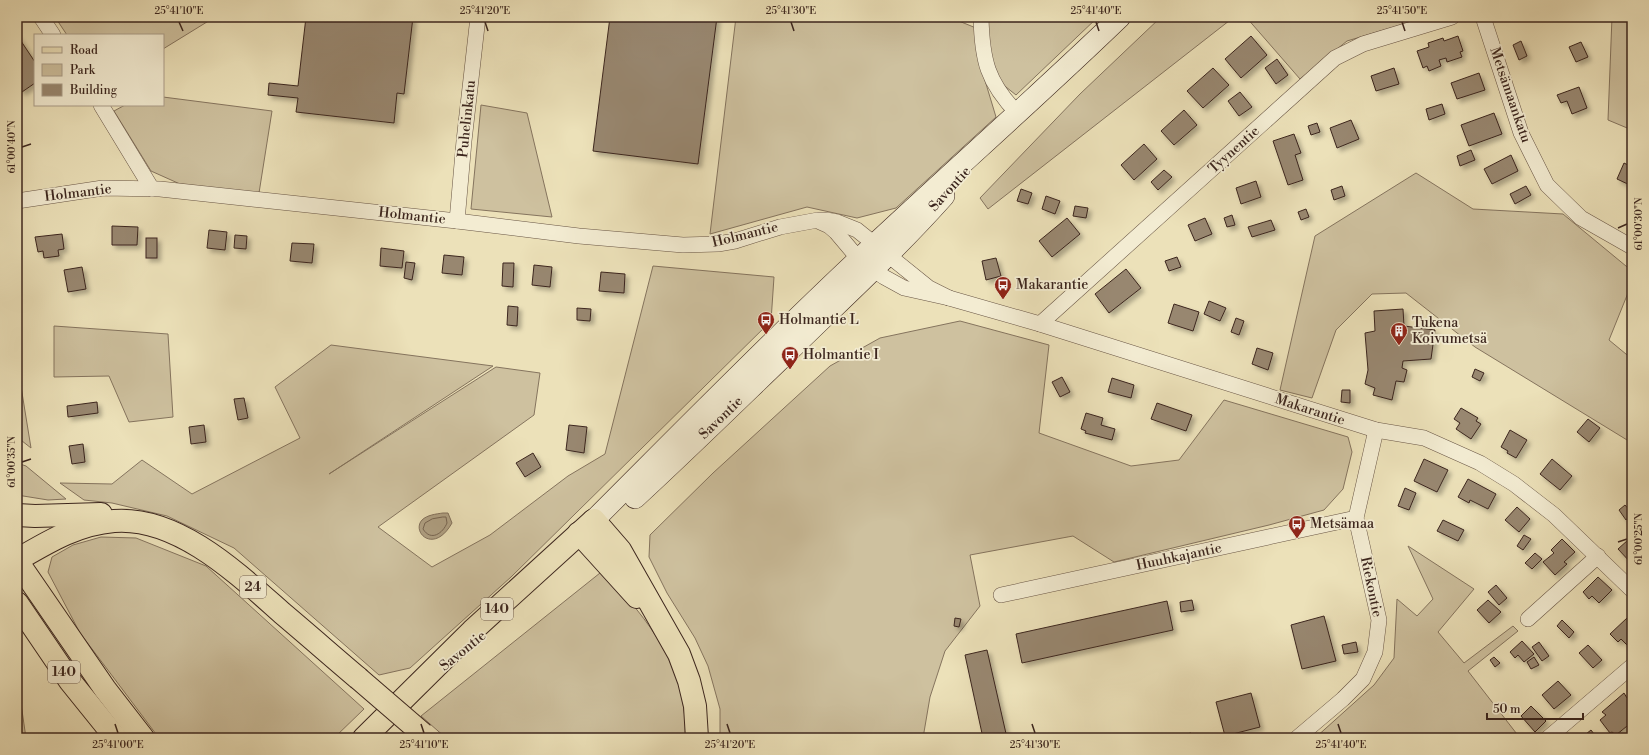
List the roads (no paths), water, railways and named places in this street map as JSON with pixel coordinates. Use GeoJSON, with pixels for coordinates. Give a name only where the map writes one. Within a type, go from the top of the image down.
{"type":"FeatureCollection","features":[{"type":"Feature","properties":{"kind":"main road","name":"Savontie"},"geometry":{"type":"LineString","coordinates":[[364,738],[472,631],[591,531],[718,421],[882,250],[940,184],[1018,114],[1120,17]]}},
{"type":"Feature","properties":{"kind":"main road","name":"24"},"geometry":{"type":"LineString","coordinates":[[17,515],[36,516],[98,514],[134,521],[178,535],[198,546],[247,582],[425,736]]}},
{"type":"Feature","properties":{"kind":"main road","name":"24"},"geometry":{"type":"LineString","coordinates":[[134,521],[115,521],[85,526],[54,538],[17,560],[105,689],[143,738]]}},
{"type":"Feature","properties":{"kind":"main road"},"geometry":{"type":"LineString","coordinates":[[591,531],[665,628],[679,654],[689,680],[695,706],[697,738]]}},
{"type":"Feature","properties":{"kind":"main road","name":"140"},"geometry":{"type":"LineString","coordinates":[[17,603],[70,681],[116,738]]}},
{"type":"Feature","properties":{"kind":"street"},"geometry":{"type":"LineString","coordinates":[[41,17],[52,34]]}},
{"type":"Feature","properties":{"kind":"street","name":"Puhelinkatu"},"geometry":{"type":"LineString","coordinates":[[457,221],[464,141],[478,17]]}},
{"type":"Feature","properties":{"kind":"street"},"geometry":{"type":"LineString","coordinates":[[981,17],[982,46],[986,66],[998,91],[1018,114]]}},
{"type":"Feature","properties":{"kind":"street","name":"Tyynentie"},"geometry":{"type":"LineString","coordinates":[[1040,324],[1335,58],[1363,44],[1452,17]]}},
{"type":"Feature","properties":{"kind":"street","name":"Metsämaankatu"},"geometry":{"type":"LineString","coordinates":[[1483,17],[1521,133],[1547,186],[1581,218],[1632,247]]}},
{"type":"Feature","properties":{"kind":"street"},"geometry":{"type":"LineString","coordinates":[[102,106],[152,189]]}},
{"type":"Feature","properties":{"kind":"street","name":"Holmantie"},"geometry":{"type":"LineString","coordinates":[[17,201],[104,188],[152,189],[457,221],[579,236],[662,244],[701,245],[735,241],[780,227],[818,220],[837,222],[857,230],[882,250]]}},
{"type":"Feature","properties":{"kind":"street","name":"Holmantie"},"geometry":{"type":"LineString","coordinates":[[805,222],[816,222],[830,226],[867,264]]}},
{"type":"Feature","properties":{"kind":"street","name":"Makarantie"},"geometry":{"type":"LineString","coordinates":[[882,250],[929,288],[949,298]]}},
{"type":"Feature","properties":{"kind":"street","name":"Makarantie"},"geometry":{"type":"LineString","coordinates":[[867,264],[884,278],[904,288],[949,298],[1040,324],[1376,430],[1424,438],[1480,463],[1514,484],[1554,515],[1632,590]]}},
{"type":"Feature","properties":{"kind":"street","name":"Riekontie"},"geometry":{"type":"LineString","coordinates":[[1297,738],[1343,699],[1363,679],[1375,652],[1379,620],[1356,518],[1376,430]]}},
{"type":"Feature","properties":{"kind":"street","name":"Huuhkajantie"},"geometry":{"type":"LineString","coordinates":[[1001,595],[1356,518]]}},
{"type":"Feature","properties":{"kind":"street"},"geometry":{"type":"LineString","coordinates":[[1528,619],[1598,556]]}},
{"type":"Feature","properties":{"kind":"street"},"geometry":{"type":"LineString","coordinates":[[1548,738],[1632,666]]}},
{"type":"Feature","properties":{"kind":"water"},"geometry":{"type":"Polygon","coordinates":[[[448,513],[452,523],[445,533],[438,538],[432,539],[426,538],[422,535],[419,525],[422,520],[435,514],[448,513]]]}},
{"type":"Feature","properties":{"kind":"place","name":"Makarantie"},"geometry":{"type":"Point","coordinates":[1003,300]}},
{"type":"Feature","properties":{"kind":"place","name":"Holmantie L"},"geometry":{"type":"Point","coordinates":[766,335]}},
{"type":"Feature","properties":{"kind":"place","name":"Tukena Koivumetsä"},"geometry":{"type":"Point","coordinates":[1399,346]}},
{"type":"Feature","properties":{"kind":"place","name":"Holmantie I"},"geometry":{"type":"Point","coordinates":[790,370]}},
{"type":"Feature","properties":{"kind":"place","name":"Metsämaa"},"geometry":{"type":"Point","coordinates":[1297,539]}}]}
